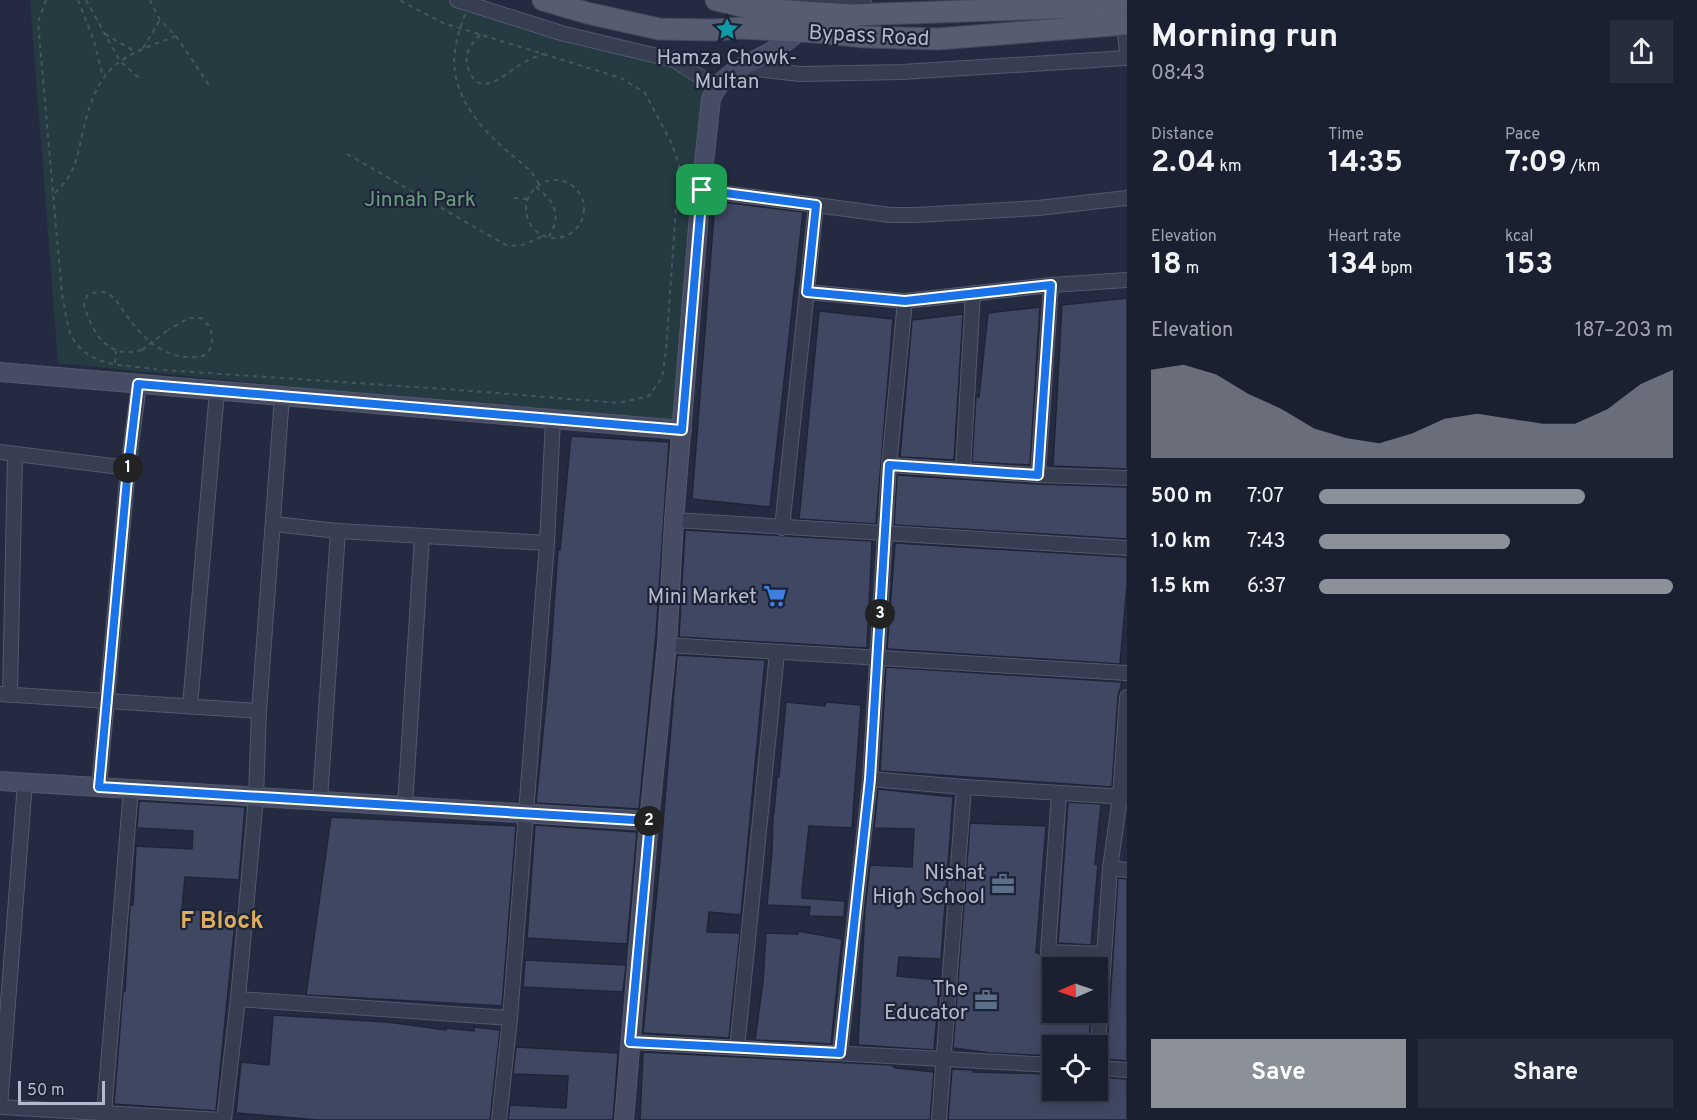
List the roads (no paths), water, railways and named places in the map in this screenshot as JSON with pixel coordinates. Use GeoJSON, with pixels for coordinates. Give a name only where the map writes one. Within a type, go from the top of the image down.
{"type":"FeatureCollection","features":[{"type":"Feature","properties":{"kind":"main road","name":"Bypass Road"},"geometry":{"type":"LineString","coordinates":[[543,0],[587,13],[659,29],[741,28],[865,37],[938,39],[1126,24]]}},
{"type":"Feature","properties":{"kind":"main road"},"geometry":{"type":"LineString","coordinates":[[714,30],[723,1],[755,9],[851,15],[1021,5],[1127,3]]}},
{"type":"Feature","properties":{"kind":"street"},"geometry":{"type":"LineString","coordinates":[[457,0],[561,33],[674,60],[716,86]]}},
{"type":"Feature","properties":{"kind":"street"},"geometry":{"type":"LineString","coordinates":[[807,0],[864,0]]}},
{"type":"Feature","properties":{"kind":"street"},"geometry":{"type":"LineString","coordinates":[[1126,24],[1127,51]]}},
{"type":"Feature","properties":{"kind":"street"},"geometry":{"type":"LineString","coordinates":[[624,1120],[667,645],[674,520],[711,99],[716,86],[736,70],[772,51],[800,31]]}},
{"type":"Feature","properties":{"kind":"street"},"geometry":{"type":"LineString","coordinates":[[736,70],[757,69],[800,74],[902,72],[1127,58]]}},
{"type":"Feature","properties":{"kind":"street"},"geometry":{"type":"LineString","coordinates":[[702,190],[890,215],[1038,208],[1127,198]]}},
{"type":"Feature","properties":{"kind":"street"},"geometry":{"type":"LineString","coordinates":[[782,528],[816,205]]}},
{"type":"Feature","properties":{"kind":"street"},"geometry":{"type":"LineString","coordinates":[[807,292],[905,301],[1051,285],[1127,280]]}},
{"type":"Feature","properties":{"kind":"street"},"geometry":{"type":"LineString","coordinates":[[1038,475],[1051,285]]}},
{"type":"Feature","properties":{"kind":"street"},"geometry":{"type":"LineString","coordinates":[[963,469],[973,293]]}},
{"type":"Feature","properties":{"kind":"street"},"geometry":{"type":"LineString","coordinates":[[840,1053],[870,779],[889,465],[905,301]]}},
{"type":"Feature","properties":{"kind":"street"},"geometry":{"type":"LineString","coordinates":[[0,372],[682,430]]}},
{"type":"Feature","properties":{"kind":"street"},"geometry":{"type":"LineString","coordinates":[[99,787],[128,468],[138,384]]}},
{"type":"Feature","properties":{"kind":"street"},"geometry":{"type":"LineString","coordinates":[[190,706],[217,391]]}},
{"type":"Feature","properties":{"kind":"street"},"geometry":{"type":"LineString","coordinates":[[25,782],[0,1107],[223,1120],[238,999],[256,796],[259,711],[282,396]]}},
{"type":"Feature","properties":{"kind":"street"},"geometry":{"type":"LineString","coordinates":[[499,1120],[510,1018],[547,543],[553,419]]}},
{"type":"Feature","properties":{"kind":"street"},"geometry":{"type":"LineString","coordinates":[[0,452],[128,468]]}},
{"type":"Feature","properties":{"kind":"street"},"geometry":{"type":"LineString","coordinates":[[15,454],[5,606],[5,695],[259,711]]}},
{"type":"Feature","properties":{"kind":"street"},"geometry":{"type":"LineString","coordinates":[[889,465],[1038,475],[1127,478]]}},
{"type":"Feature","properties":{"kind":"street"},"geometry":{"type":"LineString","coordinates":[[674,520],[1127,548]]}},
{"type":"Feature","properties":{"kind":"street"},"geometry":{"type":"LineString","coordinates":[[274,524],[338,531],[547,543]]}},
{"type":"Feature","properties":{"kind":"street"},"geometry":{"type":"LineString","coordinates":[[320,800],[338,531]]}},
{"type":"Feature","properties":{"kind":"street"},"geometry":{"type":"LineString","coordinates":[[405,806],[422,536]]}},
{"type":"Feature","properties":{"kind":"street"},"geometry":{"type":"LineString","coordinates":[[667,645],[1127,673]]}},
{"type":"Feature","properties":{"kind":"street"},"geometry":{"type":"LineString","coordinates":[[737,1048],[777,653]]}},
{"type":"Feature","properties":{"kind":"street"},"geometry":{"type":"LineString","coordinates":[[1099,1035],[1110,868],[1124,797],[1127,697]]}},
{"type":"Feature","properties":{"kind":"street"},"geometry":{"type":"LineString","coordinates":[[870,779],[1124,797]]}},
{"type":"Feature","properties":{"kind":"street"},"geometry":{"type":"LineString","coordinates":[[0,781],[650,821]]}},
{"type":"Feature","properties":{"kind":"street"},"geometry":{"type":"LineString","coordinates":[[939,1120],[964,787]]}},
{"type":"Feature","properties":{"kind":"street"},"geometry":{"type":"LineString","coordinates":[[104,1113],[131,789]]}},
{"type":"Feature","properties":{"kind":"street"},"geometry":{"type":"LineString","coordinates":[[1059,793],[1048,952],[1104,954]]}},
{"type":"Feature","properties":{"kind":"street"},"geometry":{"type":"LineString","coordinates":[[1110,868],[1127,870]]}},
{"type":"Feature","properties":{"kind":"street"},"geometry":{"type":"LineString","coordinates":[[238,999],[510,1018]]}},
{"type":"Feature","properties":{"kind":"street"},"geometry":{"type":"LineString","coordinates":[[630,1042],[1042,1064]]}},
{"type":"Feature","properties":{"kind":"street"},"geometry":{"type":"LineString","coordinates":[[1108,1069],[1127,1070]]}},
{"type":"Feature","properties":{"kind":"place","name":"Hamza Chowk- Multan"},"geometry":{"type":"Point","coordinates":[727,29]}},
{"type":"Feature","properties":{"kind":"place","name":"Mini Market"},"geometry":{"type":"Point","coordinates":[775,596]}},
{"type":"Feature","properties":{"kind":"place","name":"Nishat High School"},"geometry":{"type":"Point","coordinates":[1003,884]}},
{"type":"Feature","properties":{"kind":"place","name":"The Educator"},"geometry":{"type":"Point","coordinates":[986,1000]}},
{"type":"Feature","properties":{"kind":"district","name":"F Block"},"geometry":{"type":"Point","coordinates":[222,920]}},
{"type":"Feature","properties":{"kind":"park label","name":"Jinnah Park"},"geometry":{"type":"Point","coordinates":[420,199]}}]}
